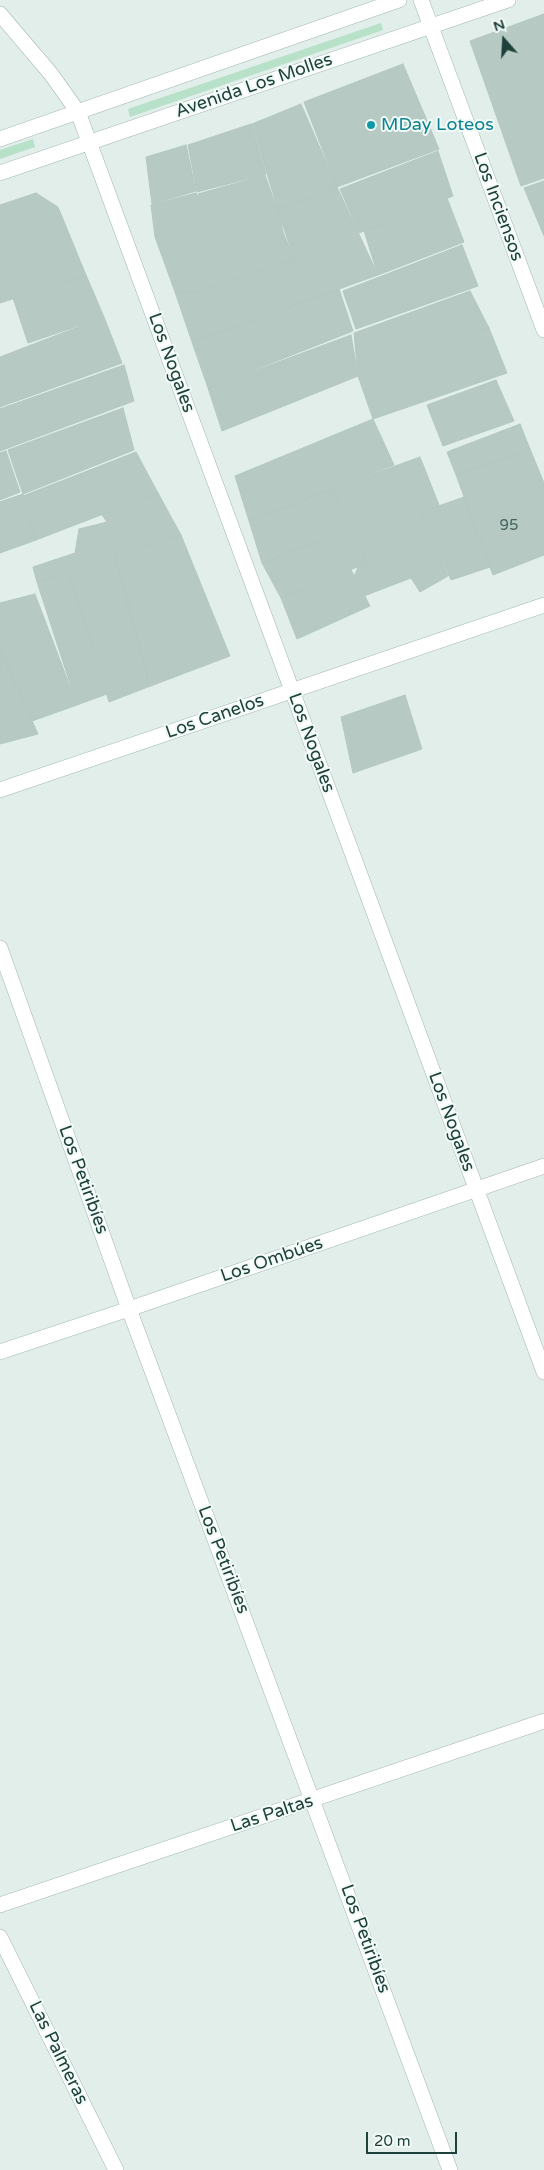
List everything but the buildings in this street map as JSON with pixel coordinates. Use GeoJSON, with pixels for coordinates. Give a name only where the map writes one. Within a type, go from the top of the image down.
{"type":"FeatureCollection","features":[{"type":"Feature","properties":{"kind":"street","name":"Avenida Los Molles"},"geometry":{"type":"LineString","coordinates":[[0,138],[398,0]]}},
{"type":"Feature","properties":{"kind":"street","name":"Los Inciensos"},"geometry":{"type":"LineString","coordinates":[[422,0],[544,330]]}},
{"type":"Feature","properties":{"kind":"street","name":"Avenida Los Molles"},"geometry":{"type":"LineString","coordinates":[[0,173],[508,0]]}},
{"type":"Feature","properties":{"kind":"street","name":"Los Nogales"},"geometry":{"type":"LineString","coordinates":[[0,14],[51,74],[78,112],[544,1372]]}},
{"type":"Feature","properties":{"kind":"street","name":"Los Canelos"},"geometry":{"type":"LineString","coordinates":[[0,790],[544,605]]}},
{"type":"Feature","properties":{"kind":"street","name":"Los Petiribíes"},"geometry":{"type":"LineString","coordinates":[[0,948],[129,1309],[450,2170]]}},
{"type":"Feature","properties":{"kind":"street","name":"Los Ombúes"},"geometry":{"type":"LineString","coordinates":[[0,1352],[544,1166]]}},
{"type":"Feature","properties":{"kind":"street","name":"Las Paltas"},"geometry":{"type":"LineString","coordinates":[[0,1905],[314,1801],[544,1721]]}},
{"type":"Feature","properties":{"kind":"street","name":"Las Palmeras"},"geometry":{"type":"LineString","coordinates":[[0,1937],[116,2170]]}},
{"type":"Feature","properties":{"kind":"green space"},"geometry":{"type":"Polygon","coordinates":[[[381,23],[383,30],[130,117],[128,109],[381,23]]]}},
{"type":"Feature","properties":{"kind":"green space"},"geometry":{"type":"Polygon","coordinates":[[[33,139],[35,147],[0,159],[0,150],[33,139]]]}},
{"type":"Feature","properties":{"kind":"place","name":"MDay Loteos"},"geometry":{"type":"Point","coordinates":[371,125]}}]}
